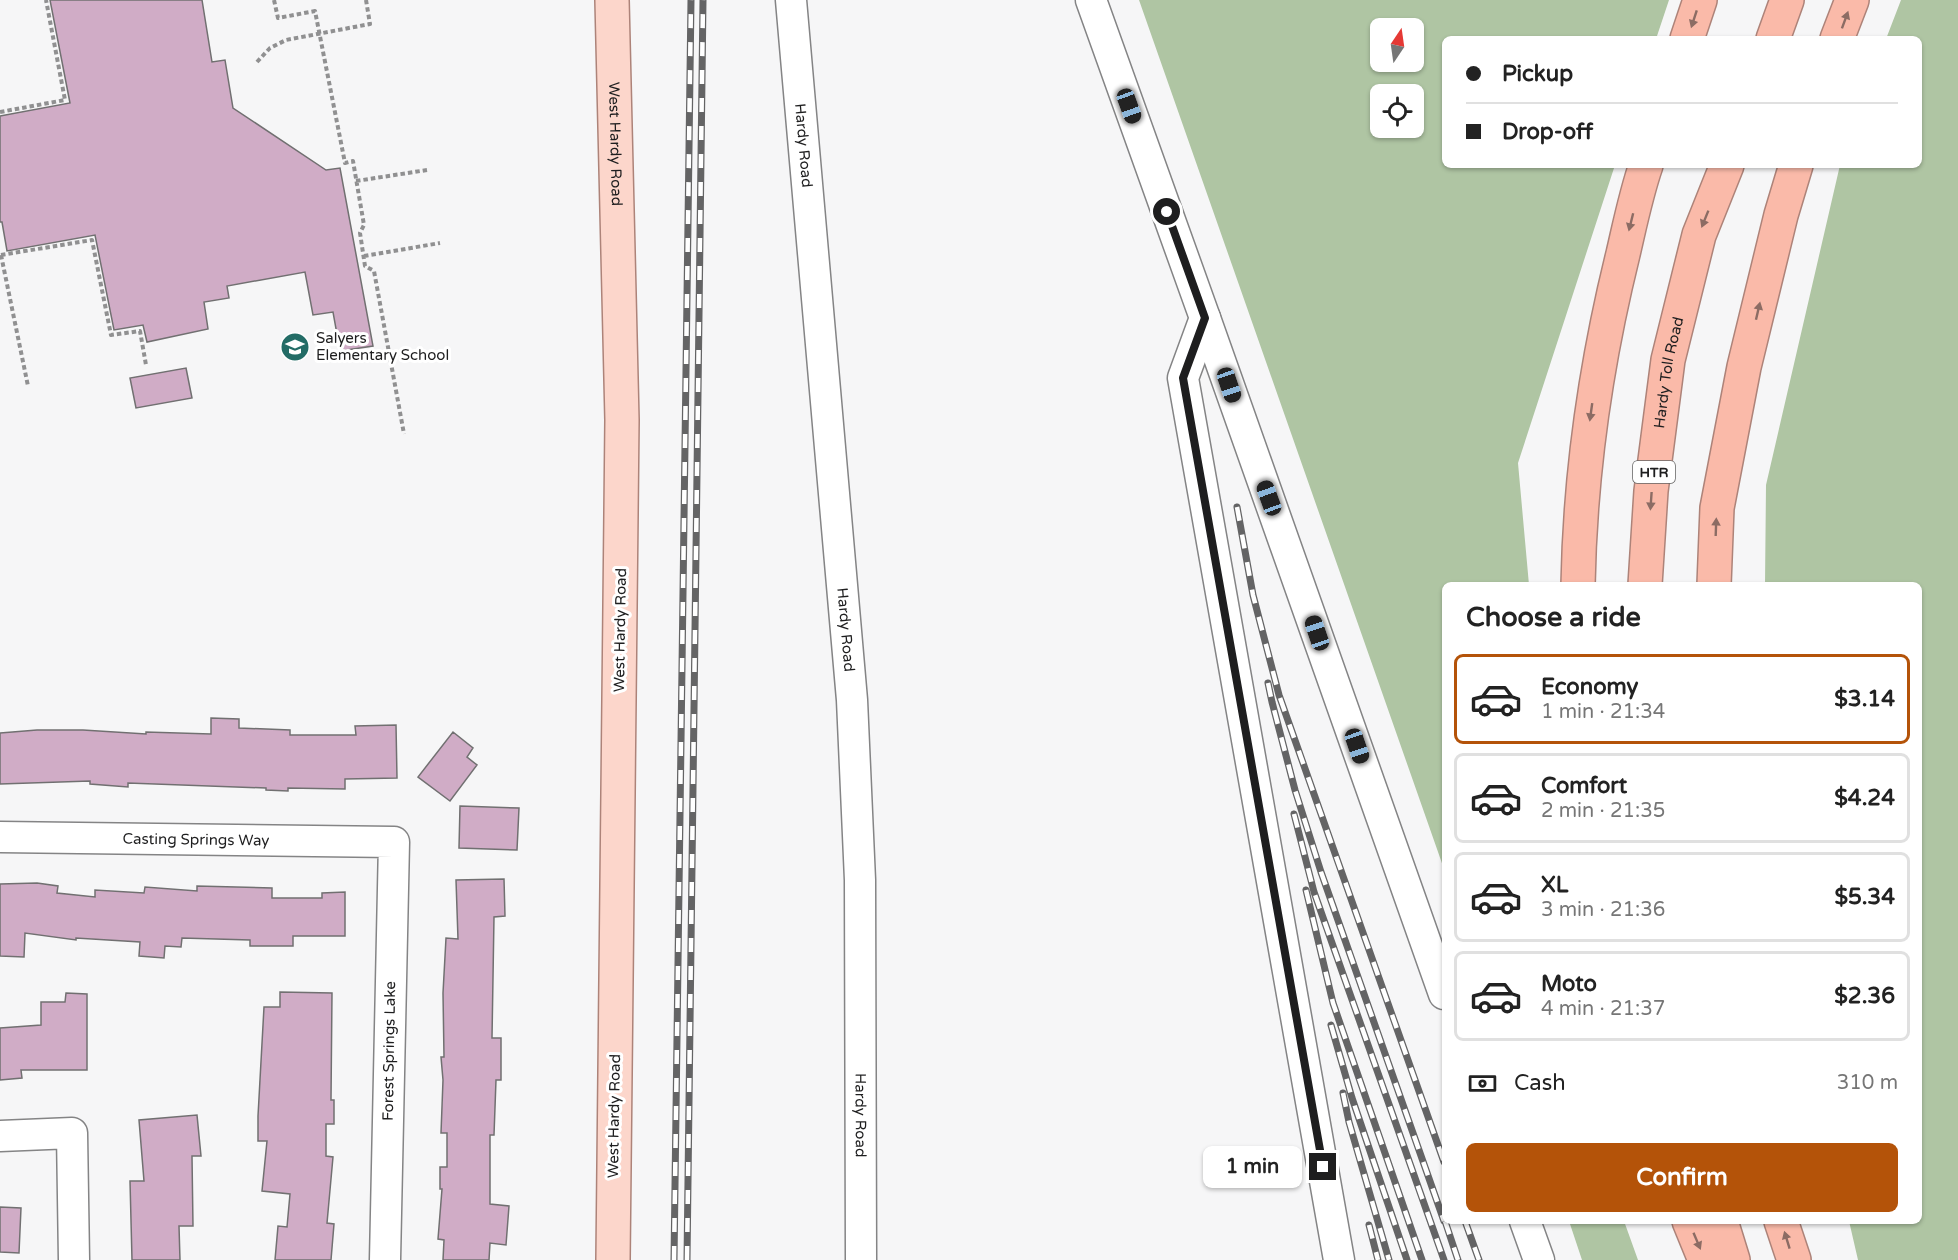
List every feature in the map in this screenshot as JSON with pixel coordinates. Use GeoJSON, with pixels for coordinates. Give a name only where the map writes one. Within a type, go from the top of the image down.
{"type":"FeatureCollection","features":[{"type":"Feature","properties":{"kind":"highway"},"geometry":{"type":"LineString","coordinates":[[1689,36],[1700,0]]}},
{"type":"Feature","properties":{"kind":"highway"},"geometry":{"type":"LineString","coordinates":[[1774,36],[1787,0]]}},
{"type":"Feature","properties":{"kind":"highway"},"geometry":{"type":"LineString","coordinates":[[1839,36],[1852,0]]}},
{"type":"Feature","properties":{"kind":"highway"},"geometry":{"type":"LineString","coordinates":[[1578,582],[1579,523],[1591,412],[1607,318],[1645,168]]}},
{"type":"Feature","properties":{"kind":"highway","name":"Hardy Toll Road"},"geometry":{"type":"LineString","coordinates":[[1645,582],[1652,491],[1668,360],[1699,235],[1726,168]]}},
{"type":"Feature","properties":{"kind":"highway"},"geometry":{"type":"LineString","coordinates":[[1714,582],[1717,508],[1744,368],[1781,215],[1795,168]]}},
{"type":"Feature","properties":{"kind":"highway"},"geometry":{"type":"LineString","coordinates":[[1690,1224],[1705,1260]]}},
{"type":"Feature","properties":{"kind":"highway"},"geometry":{"type":"LineString","coordinates":[[1722,1224],[1733,1260]]}},
{"type":"Feature","properties":{"kind":"highway"},"geometry":{"type":"LineString","coordinates":[[1782,1224],[1794,1260]]}},
{"type":"Feature","properties":{"kind":"main road","name":"West Hardy Road"},"geometry":{"type":"LineString","coordinates":[[612,0],[622,420],[613,1260]]}},
{"type":"Feature","properties":{"kind":"street","name":"Hardy Road"},"geometry":{"type":"LineString","coordinates":[[791,0],[852,700],[860,880],[861,1260]]}},
{"type":"Feature","properties":{"kind":"street"},"geometry":{"type":"LineString","coordinates":[[1091,0],[1442,988]]}},
{"type":"Feature","properties":{"kind":"street"},"geometry":{"type":"LineString","coordinates":[[1205,318],[1183,378],[1340,1260]]}},
{"type":"Feature","properties":{"kind":"street","name":"Casting Springs Way"},"geometry":{"type":"LineString","coordinates":[[0,837],[394,842]]}},
{"type":"Feature","properties":{"kind":"street","name":"Forest Springs Lake"},"geometry":{"type":"LineString","coordinates":[[385,1260],[394,842]]}},
{"type":"Feature","properties":{"kind":"street"},"geometry":{"type":"LineString","coordinates":[[0,1136],[72,1133],[74,1260]]}},
{"type":"Feature","properties":{"kind":"street"},"geometry":{"type":"LineString","coordinates":[[1526,1224],[1539,1260]]}},
{"type":"Feature","properties":{"kind":"path"},"geometry":{"type":"LineString","coordinates":[[0,112],[65,100],[46,0]]}},
{"type":"Feature","properties":{"kind":"path"},"geometry":{"type":"LineString","coordinates":[[274,0],[278,18],[315,11],[345,163],[353,161],[364,225],[360,233],[365,266],[374,271],[404,434]]}},
{"type":"Feature","properties":{"kind":"path"},"geometry":{"type":"LineString","coordinates":[[257,62],[277,43],[319,32],[370,24],[366,0]]}},
{"type":"Feature","properties":{"kind":"path"},"geometry":{"type":"LineString","coordinates":[[356,181],[427,170]]}},
{"type":"Feature","properties":{"kind":"path"},"geometry":{"type":"LineString","coordinates":[[28,386],[0,254],[93,240],[111,335],[140,331],[146,365]]}},
{"type":"Feature","properties":{"kind":"path"},"geometry":{"type":"LineString","coordinates":[[364,256],[440,243]]}},
{"type":"Feature","properties":{"kind":"green space"},"geometry":{"type":"Polygon","coordinates":[[[1139,0],[1669,0],[1657,36],[1442,36],[1442,168],[1614,168],[1518,463],[1529,582],[1442,582],[1442,863],[1139,0]]]}},
{"type":"Feature","properties":{"kind":"green space"},"geometry":{"type":"Polygon","coordinates":[[[1901,0],[1958,0],[1958,1260],[1858,1260],[1850,1224],[1922,1224],[1922,582],[1765,582],[1766,485],[1839,168],[1922,168],[1922,36],[1887,36],[1901,0]]]}},
{"type":"Feature","properties":{"kind":"green space"},"geometry":{"type":"Polygon","coordinates":[[[1570,1224],[1625,1224],[1638,1260],[1582,1260],[1570,1224]]]}},
{"type":"Feature","properties":{"kind":"building"},"geometry":{"type":"Polygon","coordinates":[[[50,0],[202,0],[212,62],[225,60],[233,108],[326,170],[340,168],[373,346],[340,351],[333,312],[313,315],[305,272],[227,286],[229,298],[204,302],[208,329],[147,342],[143,325],[114,330],[95,235],[7,251],[2,222],[0,222],[0,116],[70,103],[50,0]]]}},
{"type":"Feature","properties":{"kind":"building"},"geometry":{"type":"Polygon","coordinates":[[[186,368],[192,398],[136,408],[130,378],[186,368]]]}},
{"type":"Feature","properties":{"kind":"building"},"geometry":{"type":"Polygon","coordinates":[[[211,718],[239,719],[239,728],[290,730],[290,735],[356,735],[355,726],[396,725],[397,778],[345,779],[345,789],[288,788],[288,791],[266,790],[266,788],[128,783],[128,787],[90,784],[90,781],[0,784],[0,733],[83,730],[146,734],[146,732],[211,734],[211,718]]]}},
{"type":"Feature","properties":{"kind":"building"},"geometry":{"type":"Polygon","coordinates":[[[453,732],[473,748],[467,757],[477,765],[450,801],[418,777],[453,732]]]}},
{"type":"Feature","properties":{"kind":"building"},"geometry":{"type":"Polygon","coordinates":[[[460,806],[519,808],[517,850],[459,848],[460,806]]]}},
{"type":"Feature","properties":{"kind":"building"},"geometry":{"type":"Polygon","coordinates":[[[504,879],[505,916],[494,917],[492,1038],[501,1038],[501,1080],[496,1080],[494,1135],[490,1135],[490,1204],[509,1206],[506,1245],[490,1243],[489,1260],[443,1260],[444,1240],[438,1239],[442,1189],[440,1189],[440,1167],[447,1167],[447,1133],[441,1133],[443,1080],[441,1057],[444,1057],[443,993],[446,938],[458,939],[456,880],[504,879]]]}},
{"type":"Feature","properties":{"kind":"building"},"geometry":{"type":"Polygon","coordinates":[[[37,883],[58,886],[57,893],[95,897],[95,890],[144,893],[145,887],[197,891],[197,886],[272,888],[272,898],[322,898],[322,893],[345,892],[345,936],[293,936],[293,946],[250,946],[250,940],[182,938],[181,947],[165,946],[164,958],[139,956],[140,942],[76,938],[76,940],[25,933],[24,957],[0,956],[0,884],[37,883]]]}},
{"type":"Feature","properties":{"kind":"building"},"geometry":{"type":"Polygon","coordinates":[[[280,992],[332,993],[331,1100],[334,1100],[334,1124],[326,1124],[326,1156],[333,1157],[327,1223],[334,1224],[331,1260],[275,1260],[278,1226],[287,1227],[290,1194],[262,1191],[267,1141],[258,1141],[258,1116],[264,1007],[280,1007],[280,992]]]}},
{"type":"Feature","properties":{"kind":"building"},"geometry":{"type":"Polygon","coordinates":[[[66,993],[87,994],[87,1070],[21,1070],[22,1078],[0,1080],[0,1028],[41,1025],[41,1002],[65,1002],[66,993]]]}},
{"type":"Feature","properties":{"kind":"building"},"geometry":{"type":"Polygon","coordinates":[[[197,1115],[201,1156],[192,1156],[193,1226],[179,1226],[180,1260],[132,1260],[130,1181],[144,1181],[139,1120],[197,1115]]]}},
{"type":"Feature","properties":{"kind":"building"},"geometry":{"type":"Polygon","coordinates":[[[0,1207],[21,1208],[19,1253],[0,1252],[0,1207]]]}},
{"type":"Feature","properties":{"kind":"railway"},"geometry":{"type":"LineString","coordinates":[[674,1260],[691,0]]}},
{"type":"Feature","properties":{"kind":"railway"},"geometry":{"type":"LineString","coordinates":[[687,1260],[703,0]]}},
{"type":"Feature","properties":{"kind":"railway"},"geometry":{"type":"LineString","coordinates":[[1237,507],[1253,595],[1279,695],[1442,1156]]}},
{"type":"Feature","properties":{"kind":"railway"},"geometry":{"type":"LineString","coordinates":[[1268,683],[1295,790],[1321,872],[1442,1215]]}},
{"type":"Feature","properties":{"kind":"railway"},"geometry":{"type":"LineString","coordinates":[[1294,814],[1314,892],[1444,1260]]}},
{"type":"Feature","properties":{"kind":"railway"},"geometry":{"type":"LineString","coordinates":[[1306,890],[1333,1003],[1422,1260]]}},
{"type":"Feature","properties":{"kind":"railway"},"geometry":{"type":"LineString","coordinates":[[1331,1025],[1352,1098],[1407,1260]]}},
{"type":"Feature","properties":{"kind":"railway"},"geometry":{"type":"LineString","coordinates":[[1343,1093],[1349,1122],[1389,1260]]}},
{"type":"Feature","properties":{"kind":"railway"},"geometry":{"type":"LineString","coordinates":[[1446,1224],[1458,1260]]}},
{"type":"Feature","properties":{"kind":"railway"},"geometry":{"type":"LineString","coordinates":[[1466,1224],[1479,1260]]}},
{"type":"Feature","properties":{"kind":"railway"},"geometry":{"type":"LineString","coordinates":[[1369,1225],[1378,1260]]}},
{"type":"Feature","properties":{"kind":"place","name":"Salyers Elementary School"},"geometry":{"type":"Point","coordinates":[295,347]}},
{"type":"Feature","properties":{"kind":"route"},"geometry":{"type":"LineString","coordinates":[[1167,212],[1205,318],[1183,378],[1323,1167]]}}]}
